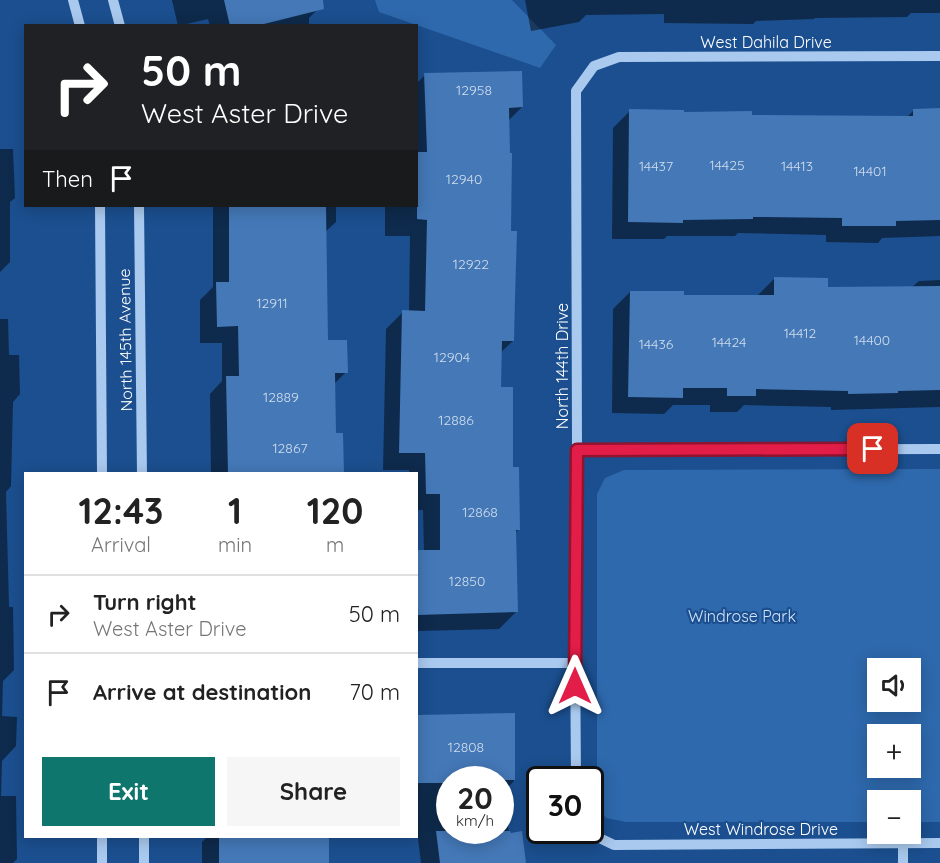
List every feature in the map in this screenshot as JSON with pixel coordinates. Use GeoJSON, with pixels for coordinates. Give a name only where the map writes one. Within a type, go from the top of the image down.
{"type":"FeatureCollection","features":[{"type":"Feature","properties":{"kind":"street"},"geometry":{"type":"LineString","coordinates":[[74,0],[80,24]]}},
{"type":"Feature","properties":{"kind":"street"},"geometry":{"type":"LineString","coordinates":[[113,0],[119,24]]}},
{"type":"Feature","properties":{"kind":"street","name":"West Dahila Drive"},"geometry":{"type":"LineString","coordinates":[[594,66],[620,57],[940,56]]}},
{"type":"Feature","properties":{"kind":"street","name":"North 144th Drive"},"geometry":{"type":"LineString","coordinates":[[576,766],[576,91],[594,66]]}},
{"type":"Feature","properties":{"kind":"street","name":"North 145th Avenue"},"geometry":{"type":"LineString","coordinates":[[100,207],[102,472]]}},
{"type":"Feature","properties":{"kind":"street","name":"North 145th Avenue"},"geometry":{"type":"LineString","coordinates":[[138,207],[142,472]]}},
{"type":"Feature","properties":{"kind":"street"},"geometry":{"type":"LineString","coordinates":[[577,450],[940,449]]}},
{"type":"Feature","properties":{"kind":"street"},"geometry":{"type":"LineString","coordinates":[[418,663],[575,663]]}},
{"type":"Feature","properties":{"kind":"street"},"geometry":{"type":"LineString","coordinates":[[102,838],[102,863]]}},
{"type":"Feature","properties":{"kind":"street"},"geometry":{"type":"LineString","coordinates":[[144,838],[144,863]]}},
{"type":"Feature","properties":{"kind":"street","name":"West Windrose Drive"},"geometry":{"type":"LineString","coordinates":[[604,840],[614,844],[867,844]]}},
{"type":"Feature","properties":{"kind":"street","name":"West Windrose Drive"},"geometry":{"type":"LineString","coordinates":[[921,844],[940,843]]}},
{"type":"Feature","properties":{"kind":"street"},"geometry":{"type":"LineString","coordinates":[[903,844],[903,863]]}},
{"type":"Feature","properties":{"kind":"green space"},"geometry":{"type":"Polygon","coordinates":[[[375,0],[512,0],[556,45],[540,68],[379,12],[375,0]]]}},
{"type":"Feature","properties":{"kind":"green space","name":"Windrose Park"},"geometry":{"type":"Polygon","coordinates":[[[940,469],[940,822],[921,822],[921,790],[867,790],[867,822],[626,822],[606,818],[604,815],[604,766],[597,766],[597,494],[605,478],[624,470],[940,469]]]}},
{"type":"Feature","properties":{"kind":"building"},"geometry":{"type":"Polygon","coordinates":[[[224,0],[323,0],[324,9],[264,24],[230,24],[224,0]]]}},
{"type":"Feature","properties":{"kind":"building"},"geometry":{"type":"Polygon","coordinates":[[[522,71],[523,107],[509,108],[510,153],[512,153],[511,231],[517,231],[514,341],[502,341],[501,387],[513,387],[513,467],[519,467],[520,530],[516,530],[518,612],[418,615],[418,550],[440,550],[440,494],[426,494],[425,453],[399,453],[402,310],[425,311],[427,220],[417,219],[418,152],[427,152],[424,73],[522,71]]]}},
{"type":"Feature","properties":{"kind":"building"},"geometry":{"type":"Polygon","coordinates":[[[940,108],[940,220],[896,221],[896,226],[842,226],[842,218],[753,217],[753,219],[683,220],[683,223],[628,222],[629,109],[684,110],[684,112],[752,111],[752,115],[913,116],[913,109],[940,108]]]}},
{"type":"Feature","properties":{"kind":"building"},"geometry":{"type":"Polygon","coordinates":[[[229,207],[326,207],[328,340],[347,340],[348,373],[335,373],[336,433],[343,433],[344,472],[228,472],[226,376],[239,376],[238,326],[217,327],[216,282],[229,282],[229,207]]]}},
{"type":"Feature","properties":{"kind":"building"},"geometry":{"type":"Polygon","coordinates":[[[774,277],[828,278],[828,287],[940,286],[940,390],[848,394],[848,391],[756,389],[756,396],[727,396],[727,388],[683,388],[683,398],[628,397],[630,291],[684,291],[684,295],[774,295],[774,277]]]}},
{"type":"Feature","properties":{"kind":"building"},"geometry":{"type":"Polygon","coordinates":[[[515,713],[515,780],[514,766],[436,766],[436,783],[418,783],[418,715],[515,713]]]}},
{"type":"Feature","properties":{"kind":"building"},"geometry":{"type":"Polygon","coordinates":[[[522,831],[526,863],[440,863],[438,844],[514,844],[514,832],[522,831]]]}},
{"type":"Feature","properties":{"kind":"building"},"geometry":{"type":"Polygon","coordinates":[[[219,838],[329,838],[329,863],[219,863],[219,838]]]}},
{"type":"Feature","properties":{"kind":"route"},"geometry":{"type":"LineString","coordinates":[[575,686],[577,450],[873,449]]}}]}
